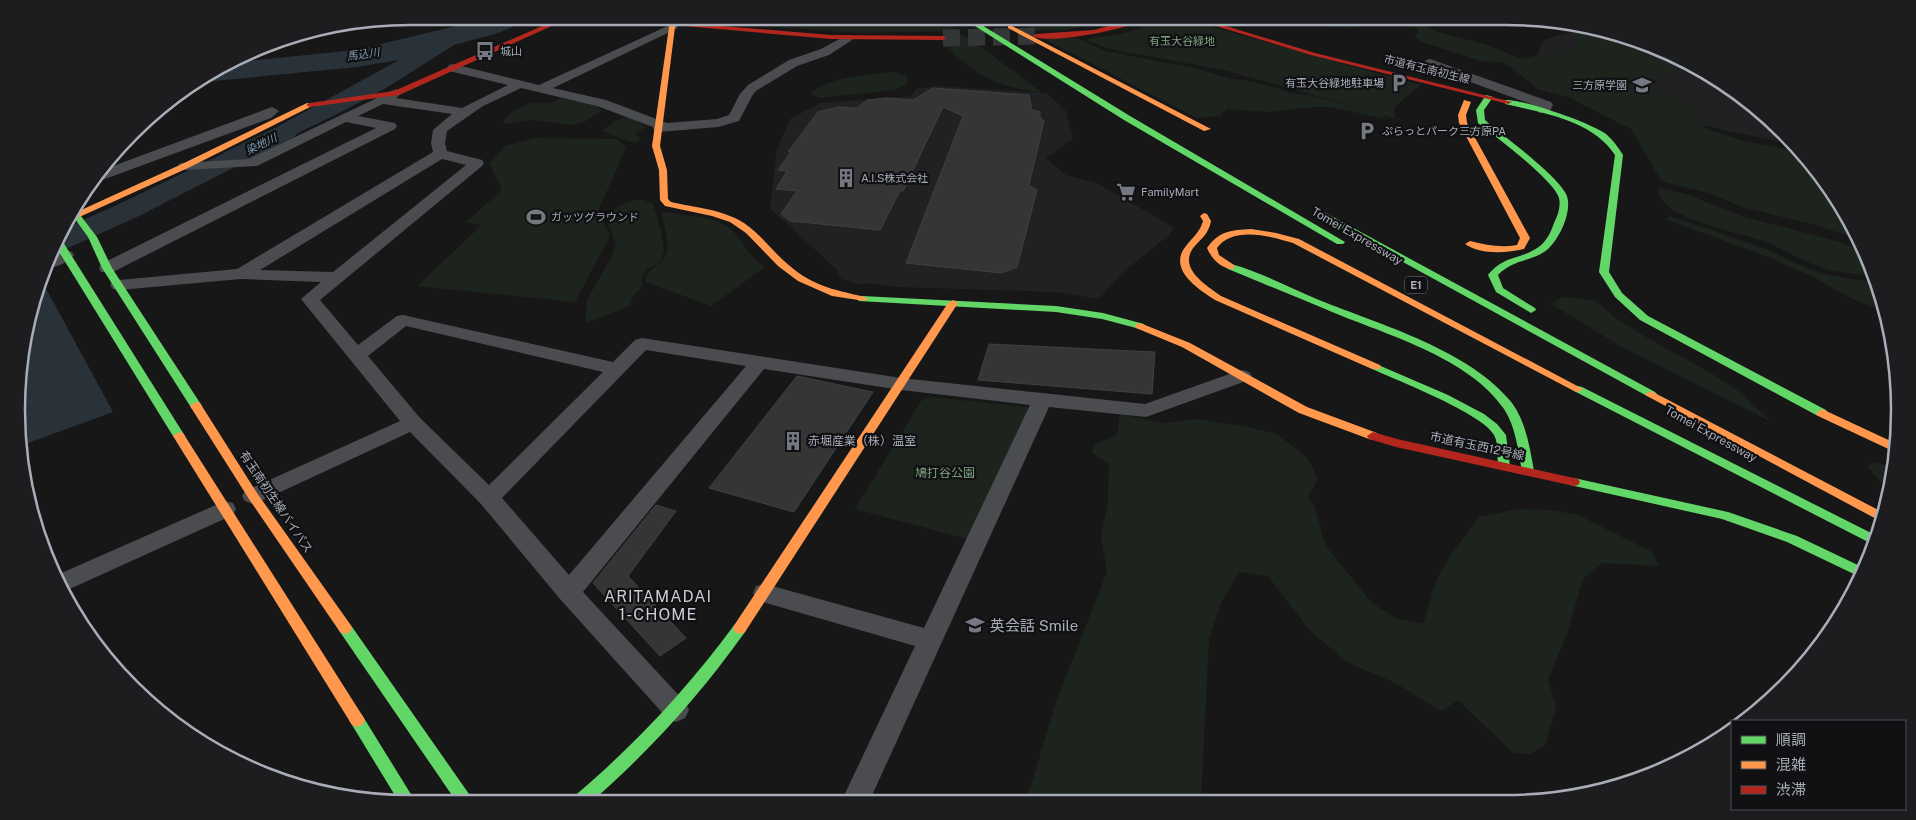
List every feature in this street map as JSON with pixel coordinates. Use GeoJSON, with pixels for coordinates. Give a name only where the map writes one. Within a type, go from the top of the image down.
{"type":"FeatureCollection","features":[{"type":"Feature","properties":{"kind":"main road"},"geometry":{"type":"LineString","coordinates":[[396,93],[551,25]]}},
{"type":"Feature","properties":{"kind":"main road"},"geometry":{"type":"LineString","coordinates":[[660,127],[673,25]]}},
{"type":"Feature","properties":{"kind":"main road"},"geometry":{"type":"LineString","coordinates":[[696,25],[849,38],[943,38]]}},
{"type":"Feature","properties":{"kind":"main road"},"geometry":{"type":"LineString","coordinates":[[974,25],[1065,94]]}},
{"type":"Feature","properties":{"kind":"main road","name":"Tomei Expressway"},"geometry":{"type":"LineString","coordinates":[[977,25],[1127,118],[1349,247]]}},
{"type":"Feature","properties":{"kind":"main road"},"geometry":{"type":"LineString","coordinates":[[999,25],[1105,89]]}},
{"type":"Feature","properties":{"kind":"main road"},"geometry":{"type":"LineString","coordinates":[[1006,25],[1207,129]]}},
{"type":"Feature","properties":{"kind":"main road"},"geometry":{"type":"LineString","coordinates":[[1036,36],[1082,35],[1107,32],[1126,25]]}},
{"type":"Feature","properties":{"kind":"main road","name":"市道有玉南初生線"},"geometry":{"type":"LineString","coordinates":[[1216,25],[1313,54],[1544,110],[1575,120],[1610,141],[1619,155],[1604,272],[1618,295],[1644,318],[1670,333],[1820,412],[1889,445]]}},
{"type":"Feature","properties":{"kind":"main road"},"geometry":{"type":"LineString","coordinates":[[1470,244],[1493,250],[1513,250],[1521,248],[1525,243],[1525,238],[1463,123],[1463,108],[1474,94]]}},
{"type":"Feature","properties":{"kind":"main road"},"geometry":{"type":"LineString","coordinates":[[1489,97],[1480,110],[1482,121],[1554,181],[1564,194],[1564,209],[1549,245],[1535,254],[1497,268],[1493,275],[1499,290],[1538,314]]}},
{"type":"Feature","properties":{"kind":"main road"},"geometry":{"type":"LineString","coordinates":[[79,214],[186,166],[294,110],[321,102],[380,98]]}},
{"type":"Feature","properties":{"kind":"main road","name":"市道有玉西12号線"},"geometry":{"type":"LineString","coordinates":[[660,127],[656,146],[662,170],[664,200],[668,204],[710,212],[735,222],[754,236],[800,281],[824,292],[861,299],[1060,309],[1100,314],[1169,337],[1195,349],[1291,404],[1345,428],[1396,443],[1724,515],[1792,539],[1856,570]]}},
{"type":"Feature","properties":{"kind":"main road","name":"Tomei Expressway"},"geometry":{"type":"LineString","coordinates":[[1315,210],[1526,327],[1877,515]]}},
{"type":"Feature","properties":{"kind":"main road"},"geometry":{"type":"LineString","coordinates":[[1204,216],[1207,221],[1205,231],[1190,245],[1184,262],[1193,280],[1218,298],[1427,390],[1476,414],[1493,425],[1500,435],[1504,466]]}},
{"type":"Feature","properties":{"kind":"main road","name":"有玉南初生線バイパス"},"geometry":{"type":"LineString","coordinates":[[76,219],[92,238],[108,268],[252,496],[462,795]]}},
{"type":"Feature","properties":{"kind":"main road"},"geometry":{"type":"LineString","coordinates":[[1528,471],[1521,432],[1515,417],[1503,400],[1470,371],[1449,358],[1416,343],[1226,265],[1216,258],[1212,251],[1212,245],[1218,239],[1228,235],[1247,232],[1264,232],[1302,242],[1464,330],[1870,537]]}},
{"type":"Feature","properties":{"kind":"main road"},"geometry":{"type":"LineString","coordinates":[[63,249],[403,795]]}},
{"type":"Feature","properties":{"kind":"main road"},"geometry":{"type":"LineString","coordinates":[[588,795],[635,755],[716,664],[765,593],[953,303]]}},
{"type":"Feature","properties":{"kind":"main road","name":"Tomei Expressway"},"geometry":{"type":"LineString","coordinates":[[1557,365],[1870,537]]}},
{"type":"Feature","properties":{"kind":"main road"},"geometry":{"type":"LineString","coordinates":[[1698,406],[1877,514]]}},
{"type":"Feature","properties":{"kind":"street"},"geometry":{"type":"LineString","coordinates":[[540,89],[669,25]]}},
{"type":"Feature","properties":{"kind":"street"},"geometry":{"type":"LineString","coordinates":[[454,68],[601,103],[660,127],[718,123],[734,118],[746,94],[752,88],[793,63],[825,52],[849,38]]}},
{"type":"Feature","properties":{"kind":"street"},"geometry":{"type":"LineString","coordinates":[[1430,63],[1546,105],[1544,110]]}},
{"type":"Feature","properties":{"kind":"street"},"geometry":{"type":"LineString","coordinates":[[440,154],[438,143],[440,130],[462,112],[488,97],[520,84]]}},
{"type":"Feature","properties":{"kind":"street"},"geometry":{"type":"LineString","coordinates":[[186,166],[252,163],[345,118],[380,98],[396,93]]}},
{"type":"Feature","properties":{"kind":"street"},"geometry":{"type":"LineString","coordinates":[[380,98],[462,112]]}},
{"type":"Feature","properties":{"kind":"street"},"geometry":{"type":"LineString","coordinates":[[107,173],[266,115],[272,111]]}},
{"type":"Feature","properties":{"kind":"street"},"geometry":{"type":"LineString","coordinates":[[108,268],[390,126],[345,118]]}},
{"type":"Feature","properties":{"kind":"street"},"geometry":{"type":"LineString","coordinates":[[241,274],[440,154],[477,163],[310,299],[413,422],[489,498],[569,592],[676,710]]}},
{"type":"Feature","properties":{"kind":"street"},"geometry":{"type":"LineString","coordinates":[[113,166],[142,156],[147,159]]}},
{"type":"Feature","properties":{"kind":"street"},"geometry":{"type":"LineString","coordinates":[[119,285],[241,274],[337,277]]}},
{"type":"Feature","properties":{"kind":"street"},"geometry":{"type":"LineString","coordinates":[[357,355],[403,320],[616,369]]}},
{"type":"Feature","properties":{"kind":"street"},"geometry":{"type":"LineString","coordinates":[[489,498],[642,344],[901,384],[1146,411],[1242,376]]}},
{"type":"Feature","properties":{"kind":"street"},"geometry":{"type":"LineString","coordinates":[[569,592],[759,362]]}},
{"type":"Feature","properties":{"kind":"street"},"geometry":{"type":"LineString","coordinates":[[858,795],[1042,401]]}},
{"type":"Feature","properties":{"kind":"street"},"geometry":{"type":"LineString","coordinates":[[252,496],[413,422]]}},
{"type":"Feature","properties":{"kind":"street"},"geometry":{"type":"LineString","coordinates":[[66,581],[225,509]]}},
{"type":"Feature","properties":{"kind":"street"},"geometry":{"type":"LineString","coordinates":[[765,593],[931,640]]}},
{"type":"Feature","properties":{"kind":"shaded area","name":"三方原学園"},"geometry":{"type":"Polygon","coordinates":[[[1575,31],[1630,45],[1653,54],[1699,77],[1720,90],[1760,121],[1782,142],[1673,119],[1531,71],[1543,40],[1575,31]]]}},
{"type":"Feature","properties":{"kind":"shaded area"},"geometry":{"type":"Polygon","coordinates":[[[937,86],[1047,93],[1066,111],[1073,139],[1046,158],[1066,175],[1097,183],[1174,228],[1169,235],[1121,274],[1099,299],[1056,292],[899,287],[866,283],[860,285],[839,278],[837,270],[770,208],[777,149],[790,119],[820,103],[911,96],[916,89],[937,86]]]}},
{"type":"Feature","properties":{"kind":"green space"},"geometry":{"type":"Polygon","coordinates":[[[747,25],[949,25],[959,31],[858,33],[747,25]]]}},
{"type":"Feature","properties":{"kind":"green space"},"geometry":{"type":"Polygon","coordinates":[[[1025,25],[1088,25],[1067,30],[1035,31],[1025,25]]]}},
{"type":"Feature","properties":{"kind":"green space","name":"有玉大谷緑地"},"geometry":{"type":"Polygon","coordinates":[[[1148,25],[1205,25],[1421,85],[1394,107],[1395,119],[1383,115],[1386,119],[1331,107],[1269,112],[1227,109],[1220,116],[1197,118],[1044,39],[1077,38],[1105,51],[1195,68],[1231,79],[1271,86],[1293,94],[1309,95],[1370,111],[1228,71],[1110,49],[1086,40],[1136,30],[1148,25]]]}},
{"type":"Feature","properties":{"kind":"green space"},"geometry":{"type":"Polygon","coordinates":[[[1313,25],[1359,25],[1361,27],[1344,28],[1313,25]]]}},
{"type":"Feature","properties":{"kind":"green space"},"geometry":{"type":"Polygon","coordinates":[[[1400,25],[1425,25],[1435,31],[1484,44],[1522,59],[1534,56],[1553,57],[1560,52],[1570,50],[1577,43],[1579,35],[1575,31],[1630,45],[1653,54],[1692,73],[1660,74],[1650,77],[1660,87],[1657,92],[1685,100],[1693,107],[1696,113],[1710,122],[1702,127],[1740,140],[1789,150],[1826,196],[1849,236],[1815,225],[1741,207],[1713,194],[1664,182],[1660,179],[1631,129],[1568,97],[1537,89],[1511,67],[1501,62],[1481,61],[1422,42],[1415,37],[1419,29],[1400,25]]]}},
{"type":"Feature","properties":{"kind":"green space"},"geometry":{"type":"Polygon","coordinates":[[[964,35],[1042,92],[1006,86],[986,77],[966,64],[946,48],[942,42],[951,37],[964,35]]]}},
{"type":"Feature","properties":{"kind":"green space"},"geometry":{"type":"Polygon","coordinates":[[[893,72],[907,76],[907,84],[895,90],[819,98],[810,93],[819,87],[839,80],[861,75],[893,72]]]}},
{"type":"Feature","properties":{"kind":"green space"},"geometry":{"type":"Polygon","coordinates":[[[560,98],[594,104],[602,110],[584,122],[572,125],[531,120],[504,124],[503,121],[517,109],[530,103],[550,103],[560,98]]]}},
{"type":"Feature","properties":{"kind":"green space"},"geometry":{"type":"Polygon","coordinates":[[[628,117],[635,119],[645,127],[635,134],[642,140],[627,141],[602,131],[616,120],[628,117]]]}},
{"type":"Feature","properties":{"kind":"green space","name":"ガッツグラウンド"},"geometry":{"type":"Polygon","coordinates":[[[535,138],[617,139],[626,148],[598,211],[610,236],[575,302],[417,286],[482,225],[466,222],[502,190],[489,163],[505,146],[535,138]]]}},
{"type":"Feature","properties":{"kind":"green space"},"geometry":{"type":"Polygon","coordinates":[[[1660,188],[1686,194],[1744,217],[1841,242],[1855,248],[1867,276],[1829,270],[1769,243],[1688,218],[1663,201],[1658,191],[1660,188]]]}},
{"type":"Feature","properties":{"kind":"green space"},"geometry":{"type":"Polygon","coordinates":[[[635,200],[644,200],[653,204],[661,231],[664,250],[660,262],[646,270],[641,279],[643,285],[632,298],[630,306],[585,323],[587,300],[612,256],[616,244],[606,217],[618,206],[635,200]]]}},
{"type":"Feature","properties":{"kind":"green space"},"geometry":{"type":"Polygon","coordinates":[[[661,211],[701,217],[725,225],[730,228],[754,258],[765,267],[711,306],[646,282],[648,273],[662,260],[667,251],[667,236],[661,211]]]}},
{"type":"Feature","properties":{"kind":"green space"},"geometry":{"type":"Polygon","coordinates":[[[1670,216],[1766,249],[1804,267],[1827,275],[1869,282],[1878,309],[1852,299],[1817,279],[1771,258],[1666,219],[1670,216]]]}},
{"type":"Feature","properties":{"kind":"green space"},"geometry":{"type":"Polygon","coordinates":[[[1562,297],[1594,300],[1617,319],[1737,390],[1772,422],[1622,347],[1551,304],[1562,297]]]}},
{"type":"Feature","properties":{"kind":"green space","name":"鳩打谷公園"},"geometry":{"type":"Polygon","coordinates":[[[931,397],[1027,407],[1034,415],[979,542],[855,509],[921,401],[931,397]]]}},
{"type":"Feature","properties":{"kind":"green space"},"geometry":{"type":"Polygon","coordinates":[[[1120,414],[1164,423],[1196,419],[1277,434],[1308,459],[1318,479],[1308,497],[1315,507],[1325,545],[1372,603],[1397,619],[1423,624],[1437,579],[1452,553],[1479,517],[1518,509],[1551,510],[1578,515],[1652,552],[1659,566],[1602,563],[1583,579],[1567,634],[1548,680],[1556,708],[1545,745],[1531,754],[1513,753],[1458,700],[1442,711],[1395,683],[1347,662],[1309,630],[1268,576],[1239,572],[1221,603],[1209,640],[1201,795],[1028,795],[1057,699],[1107,572],[1101,536],[1108,503],[1109,464],[1092,453],[1094,444],[1117,435],[1120,414]]]}},
{"type":"Feature","properties":{"kind":"green space"},"geometry":{"type":"Polygon","coordinates":[[[1875,462],[1887,466],[1884,484],[1880,482],[1867,466],[1875,462]]]}},
{"type":"Feature","properties":{"kind":"water","name":"馬込川"},"geometry":{"type":"Polygon","coordinates":[[[460,25],[517,25],[498,33],[454,45],[386,88],[259,152],[223,153],[277,127],[399,60],[357,67],[210,81],[249,61],[356,50],[460,25]]]}},
{"type":"Feature","properties":{"kind":"water"},"geometry":{"type":"Polygon","coordinates":[[[45,286],[113,412],[27,444],[25,410],[28,360],[32,335],[45,286]]]}},
{"type":"Feature","properties":{"kind":"building","name":"A.I.S株式会社"},"geometry":{"type":"Polygon","coordinates":[[[933,88],[1029,95],[1032,110],[1040,112],[1040,117],[1044,121],[1029,185],[1037,190],[1017,267],[1001,273],[906,263],[963,116],[943,107],[903,191],[900,191],[880,230],[790,221],[781,214],[797,191],[776,189],[787,171],[778,170],[791,152],[788,152],[818,112],[838,107],[857,108],[867,100],[887,98],[913,100],[933,88]]]}},
{"type":"Feature","properties":{"kind":"building"},"geometry":{"type":"Polygon","coordinates":[[[989,344],[1155,352],[1152,394],[978,380],[989,344]]]}},
{"type":"Feature","properties":{"kind":"building","name":"赤堀産業（株）温室"},"geometry":{"type":"Polygon","coordinates":[[[797,376],[873,392],[794,512],[709,488],[797,376]]]}},
{"type":"Feature","properties":{"kind":"building"},"geometry":{"type":"Polygon","coordinates":[[[656,505],[676,511],[628,576],[686,638],[660,656],[593,583],[656,505]]]}},
{"type":"Feature","properties":{"kind":"waterway","name":"染地川"},"geometry":{"type":"LineString","coordinates":[[66,238],[129,210],[286,132]]}},
{"type":"Feature","properties":{"kind":"tunnel"},"geometry":{"type":"LineString","coordinates":[[943,38],[1036,36]]}},
{"type":"Feature","properties":{"kind":"traffic: fast"},"geometry":{"type":"LineString","coordinates":[[977,25],[1127,118],[1340,242]]}},
{"type":"Feature","properties":{"kind":"traffic: fast"},"geometry":{"type":"LineString","coordinates":[[1489,97],[1480,110],[1481,121],[1551,180],[1559,189],[1564,202],[1561,218],[1554,235],[1546,246],[1538,252],[1511,261],[1502,266],[1493,275],[1499,290],[1531,310]]}},
{"type":"Feature","properties":{"kind":"traffic: fast"},"geometry":{"type":"LineString","coordinates":[[1508,102],[1563,117],[1591,128],[1610,142],[1619,155],[1604,272],[1618,295],[1644,318],[1822,413]]}},
{"type":"Feature","properties":{"kind":"traffic: fast"},"geometry":{"type":"LineString","coordinates":[[1324,215],[1651,394]]}},
{"type":"Feature","properties":{"kind":"traffic: fast"},"geometry":{"type":"LineString","coordinates":[[77,216],[92,237],[107,268],[196,406]]}},
{"type":"Feature","properties":{"kind":"traffic: fast"},"geometry":{"type":"LineString","coordinates":[[61,247],[179,436]]}},
{"type":"Feature","properties":{"kind":"traffic: fast"},"geometry":{"type":"LineString","coordinates":[[1231,267],[1419,344],[1459,364],[1477,376],[1494,390],[1512,413],[1521,437],[1528,471]]}},
{"type":"Feature","properties":{"kind":"traffic: fast"},"geometry":{"type":"LineString","coordinates":[[862,299],[1056,309],[1103,316],[1140,326]]}},
{"type":"Feature","properties":{"kind":"traffic: fast"},"geometry":{"type":"LineString","coordinates":[[1376,367],[1463,407],[1493,426],[1500,435],[1504,466]]}},
{"type":"Feature","properties":{"kind":"traffic: fast"},"geometry":{"type":"LineString","coordinates":[[1578,389],[1870,537]]}},
{"type":"Feature","properties":{"kind":"traffic: fast"},"geometry":{"type":"LineString","coordinates":[[1574,482],[1724,515],[1792,539],[1856,570]]}},
{"type":"Feature","properties":{"kind":"traffic: fast"},"geometry":{"type":"LineString","coordinates":[[345,628],[462,795]]}},
{"type":"Feature","properties":{"kind":"traffic: fast"},"geometry":{"type":"LineString","coordinates":[[588,795],[665,721],[704,676],[740,628]]}},
{"type":"Feature","properties":{"kind":"traffic: fast"},"geometry":{"type":"LineString","coordinates":[[357,720],[403,795]]}},
{"type":"Feature","properties":{"kind":"traffic: slow"},"geometry":{"type":"LineString","coordinates":[[673,25],[656,146],[663,170],[664,200],[668,204],[715,214],[733,220],[757,239],[781,264],[801,279],[836,294],[862,299]]}},
{"type":"Feature","properties":{"kind":"traffic: slow"},"geometry":{"type":"LineString","coordinates":[[1010,27],[1207,129]]}},
{"type":"Feature","properties":{"kind":"traffic: slow"},"geometry":{"type":"LineString","coordinates":[[1467,102],[1462,115],[1463,123],[1525,238],[1521,247],[1501,250],[1470,244]]}},
{"type":"Feature","properties":{"kind":"traffic: slow"},"geometry":{"type":"LineString","coordinates":[[79,214],[185,166],[310,105]]}},
{"type":"Feature","properties":{"kind":"traffic: slow"},"geometry":{"type":"LineString","coordinates":[[1204,216],[1207,221],[1205,230],[1188,249],[1185,258],[1188,274],[1201,287],[1218,298],[1376,367]]}},
{"type":"Feature","properties":{"kind":"traffic: slow"},"geometry":{"type":"LineString","coordinates":[[1231,267],[1215,256],[1212,248],[1218,240],[1227,235],[1251,232],[1264,233],[1296,241],[1578,389]]}},
{"type":"Feature","properties":{"kind":"traffic: slow"},"geometry":{"type":"LineString","coordinates":[[740,628],[953,303]]}},
{"type":"Feature","properties":{"kind":"traffic: slow"},"geometry":{"type":"LineString","coordinates":[[1140,326],[1186,345],[1303,410],[1373,436]]}},
{"type":"Feature","properties":{"kind":"traffic: slow"},"geometry":{"type":"LineString","coordinates":[[1651,394],[1877,515]]}},
{"type":"Feature","properties":{"kind":"traffic: slow"},"geometry":{"type":"LineString","coordinates":[[196,406],[253,496],[345,628]]}},
{"type":"Feature","properties":{"kind":"traffic: slow"},"geometry":{"type":"LineString","coordinates":[[1822,413],[1889,445]]}},
{"type":"Feature","properties":{"kind":"traffic: slow"},"geometry":{"type":"LineString","coordinates":[[179,436],[357,720]]}},
{"type":"Feature","properties":{"kind":"traffic: jam"},"geometry":{"type":"LineString","coordinates":[[310,105],[396,93],[551,25]]}},
{"type":"Feature","properties":{"kind":"traffic: jam"},"geometry":{"type":"LineString","coordinates":[[686,25],[831,37],[943,38]]}},
{"type":"Feature","properties":{"kind":"traffic: jam"},"geometry":{"type":"LineString","coordinates":[[1036,36],[1094,32],[1123,25]]}},
{"type":"Feature","properties":{"kind":"traffic: jam"},"geometry":{"type":"LineString","coordinates":[[1216,25],[1313,54],[1508,102]]}},
{"type":"Feature","properties":{"kind":"traffic: jam"},"geometry":{"type":"LineString","coordinates":[[1373,436],[1396,443],[1574,482]]}},
{"type":"Feature","properties":{"kind":"place","name":"城山"},"geometry":{"type":"Point","coordinates":[485,51]}},
{"type":"Feature","properties":{"kind":"place","name":"有玉大谷緑地駐車場"},"geometry":{"type":"Point","coordinates":[1399,83]}},
{"type":"Feature","properties":{"kind":"place","name":"三方原学園"},"geometry":{"type":"Point","coordinates":[1642,85]}},
{"type":"Feature","properties":{"kind":"place","name":"ぷらっとパーク三方原PA"},"geometry":{"type":"Point","coordinates":[1367,131]}},
{"type":"Feature","properties":{"kind":"place","name":"A.I.S株式会社"},"geometry":{"type":"Point","coordinates":[846,178]}},
{"type":"Feature","properties":{"kind":"place","name":"FamilyMart"},"geometry":{"type":"Point","coordinates":[1126,192]}},
{"type":"Feature","properties":{"kind":"place","name":"ガッツグラウンド"},"geometry":{"type":"Point","coordinates":[536,217]}},
{"type":"Feature","properties":{"kind":"place","name":"赤堀産業（株）温室"},"geometry":{"type":"Point","coordinates":[793,441]}},
{"type":"Feature","properties":{"kind":"place","name":"英会話 Smile"},"geometry":{"type":"Point","coordinates":[975,625]}},
{"type":"Feature","properties":{"kind":"district","name":"ARITAMADAI 1-CHOME"},"geometry":{"type":"Point","coordinates":[658,605]}}]}
